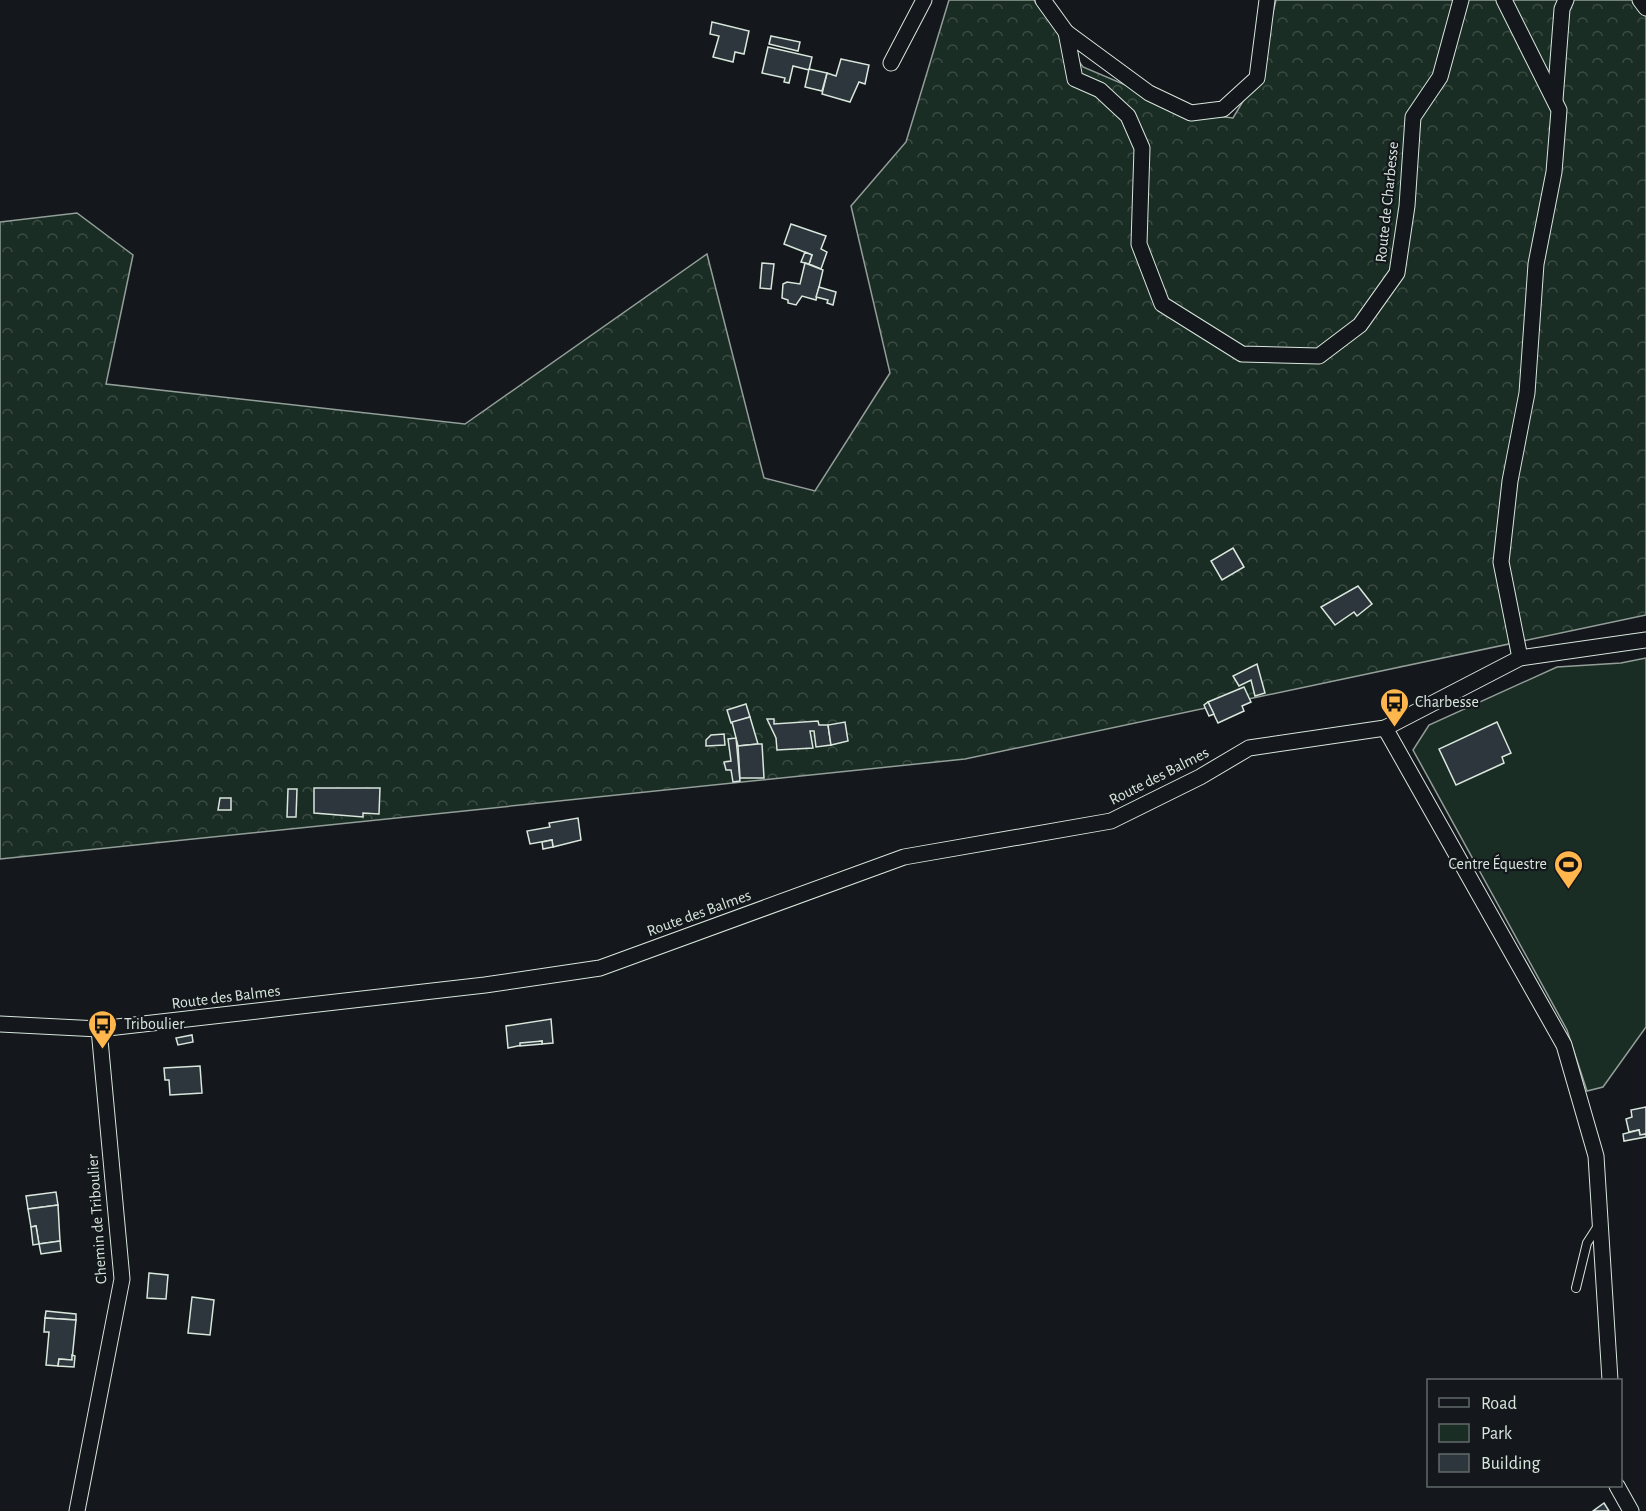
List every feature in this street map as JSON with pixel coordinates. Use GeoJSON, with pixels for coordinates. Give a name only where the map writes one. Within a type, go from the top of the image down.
{"type":"FeatureCollection","features":[{"type":"Feature","properties":{"kind":"street"},"geometry":{"type":"LineString","coordinates":[[891,63],[924,0]]}},
{"type":"Feature","properties":{"kind":"street"},"geometry":{"type":"LineString","coordinates":[[1043,0],[1066,32],[1149,93],[1191,113],[1223,109],[1257,78],[1267,0]]}},
{"type":"Feature","properties":{"kind":"street","name":"Route de Charbesse"},"geometry":{"type":"LineString","coordinates":[[1066,32],[1075,79],[1100,90],[1128,116],[1142,148],[1139,244],[1162,304],[1242,354],[1319,356],[1360,325],[1397,273],[1407,206],[1413,117],[1440,77],[1461,0]]}},
{"type":"Feature","properties":{"kind":"street"},"geometry":{"type":"LineString","coordinates":[[1504,0],[1558,110],[1554,172],[1536,264],[1527,393],[1510,481],[1501,562],[1520,658]]}},
{"type":"Feature","properties":{"kind":"street"},"geometry":{"type":"LineString","coordinates":[[1555,100],[1562,9],[1566,0]]}},
{"type":"Feature","properties":{"kind":"street"},"geometry":{"type":"LineString","coordinates":[[1640,0],[1646,8]]}},
{"type":"Feature","properties":{"kind":"street","name":"Route des Balmes"},"geometry":{"type":"LineString","coordinates":[[0,1024],[99,1029],[485,985],[600,968],[904,857],[1111,821],[1200,777],[1249,748],[1384,728],[1520,658],[1646,640]]}},
{"type":"Feature","properties":{"kind":"street"},"geometry":{"type":"LineString","coordinates":[[1384,728],[1564,1045],[1596,1156],[1610,1379]]}},
{"type":"Feature","properties":{"kind":"street","name":"Chemin de Triboulier"},"geometry":{"type":"LineString","coordinates":[[77,1511],[87,1470],[122,1279],[99,1029]]}},
{"type":"Feature","properties":{"kind":"street"},"geometry":{"type":"LineString","coordinates":[[1618,1487],[1631,1511]]}},
{"type":"Feature","properties":{"kind":"lane"},"geometry":{"type":"LineString","coordinates":[[1576,1288],[1587,1243],[1600,1223]]}},
{"type":"Feature","properties":{"kind":"green space"},"geometry":{"type":"Polygon","coordinates":[[[949,0],[1034,0],[1083,67],[1191,113],[1233,118],[1257,78],[1276,0],[1646,0],[1646,615],[965,759],[0,859],[0,222],[77,213],[133,255],[106,384],[465,424],[707,254],[764,478],[815,491],[890,373],[851,206],[906,142],[949,0]]]}},
{"type":"Feature","properties":{"kind":"green space","name":"Centre Équestre"},"geometry":{"type":"Polygon","coordinates":[[[1646,658],[1646,1027],[1603,1087],[1587,1091],[1567,1030],[1413,750],[1429,725],[1557,667],[1621,663],[1646,658]]]}},
{"type":"Feature","properties":{"kind":"building"},"geometry":{"type":"Polygon","coordinates":[[[712,22],[749,31],[744,54],[735,52],[733,62],[713,57],[719,36],[710,34],[712,22]]]}},
{"type":"Feature","properties":{"kind":"building"},"geometry":{"type":"Polygon","coordinates":[[[771,36],[800,42],[798,51],[769,44],[771,36]]]}},
{"type":"Feature","properties":{"kind":"building"},"geometry":{"type":"Polygon","coordinates":[[[768,47],[812,57],[809,70],[793,66],[789,83],[784,82],[785,78],[762,73],[768,47]]]}},
{"type":"Feature","properties":{"kind":"building"},"geometry":{"type":"Polygon","coordinates":[[[841,59],[869,65],[865,84],[859,82],[850,102],[822,94],[827,73],[836,76],[841,59]]]}},
{"type":"Feature","properties":{"kind":"building"},"geometry":{"type":"Polygon","coordinates":[[[809,69],[827,73],[822,91],[805,87],[809,69]]]}},
{"type":"Feature","properties":{"kind":"building"},"geometry":{"type":"Polygon","coordinates":[[[791,224],[826,236],[821,249],[827,252],[821,269],[809,264],[812,255],[784,244],[791,224]]]}},
{"type":"Feature","properties":{"kind":"building"},"geometry":{"type":"Polygon","coordinates":[[[805,252],[812,255],[809,264],[801,262],[805,252]]]}},
{"type":"Feature","properties":{"kind":"building"},"geometry":{"type":"Polygon","coordinates":[[[762,263],[774,264],[771,289],[760,288],[762,263]]]}},
{"type":"Feature","properties":{"kind":"building"},"geometry":{"type":"Polygon","coordinates":[[[805,263],[823,270],[816,300],[802,296],[796,305],[788,303],[788,300],[782,298],[783,284],[787,282],[800,284],[805,263]]]}},
{"type":"Feature","properties":{"kind":"building"},"geometry":{"type":"Polygon","coordinates":[[[819,287],[836,292],[833,305],[827,303],[828,300],[816,297],[819,287]]]}},
{"type":"Feature","properties":{"kind":"building"},"geometry":{"type":"Polygon","coordinates":[[[1233,548],[1244,567],[1222,580],[1211,561],[1233,548]]]}},
{"type":"Feature","properties":{"kind":"building"},"geometry":{"type":"Polygon","coordinates":[[[1358,586],[1372,604],[1357,616],[1354,612],[1335,625],[1321,607],[1358,586]]]}},
{"type":"Feature","properties":{"kind":"building"},"geometry":{"type":"Polygon","coordinates":[[[1257,664],[1265,693],[1255,696],[1251,680],[1239,686],[1233,676],[1257,664]]]}},
{"type":"Feature","properties":{"kind":"building"},"geometry":{"type":"Polygon","coordinates":[[[1244,687],[1251,702],[1242,706],[1244,711],[1218,723],[1208,702],[1244,687]]]}},
{"type":"Feature","properties":{"kind":"building"},"geometry":{"type":"Polygon","coordinates":[[[1208,702],[1214,714],[1209,716],[1204,705],[1208,702]]]}},
{"type":"Feature","properties":{"kind":"building"},"geometry":{"type":"Polygon","coordinates":[[[746,704],[750,717],[731,723],[727,710],[746,704]]]}},
{"type":"Feature","properties":{"kind":"building"},"geometry":{"type":"Polygon","coordinates":[[[750,717],[758,744],[738,746],[732,722],[750,717]]]}},
{"type":"Feature","properties":{"kind":"building"},"geometry":{"type":"Polygon","coordinates":[[[767,719],[774,719],[774,724],[818,721],[819,725],[828,725],[831,745],[816,747],[814,731],[810,731],[813,748],[777,750],[776,738],[767,719]]]}},
{"type":"Feature","properties":{"kind":"building"},"geometry":{"type":"Polygon","coordinates":[[[845,722],[848,741],[831,745],[828,725],[845,722]]]}},
{"type":"Feature","properties":{"kind":"building"},"geometry":{"type":"Polygon","coordinates":[[[1497,722],[1511,753],[1502,757],[1504,763],[1456,785],[1439,749],[1497,722]]]}},
{"type":"Feature","properties":{"kind":"building"},"geometry":{"type":"Polygon","coordinates":[[[724,734],[725,745],[706,746],[706,740],[711,735],[724,734]]]}},
{"type":"Feature","properties":{"kind":"building"},"geometry":{"type":"Polygon","coordinates":[[[736,738],[740,781],[733,782],[731,770],[726,770],[724,762],[731,761],[728,739],[736,738]]]}},
{"type":"Feature","properties":{"kind":"building"},"geometry":{"type":"Polygon","coordinates":[[[762,744],[764,778],[740,778],[738,746],[762,744]]]}},
{"type":"Feature","properties":{"kind":"building"},"geometry":{"type":"Polygon","coordinates":[[[314,788],[380,788],[379,814],[363,813],[363,817],[314,813],[314,788]]]}},
{"type":"Feature","properties":{"kind":"building"},"geometry":{"type":"Polygon","coordinates":[[[288,789],[297,789],[296,817],[287,817],[288,789]]]}},
{"type":"Feature","properties":{"kind":"building"},"geometry":{"type":"Polygon","coordinates":[[[220,798],[231,798],[231,810],[218,810],[220,798]]]}},
{"type":"Feature","properties":{"kind":"building"},"geometry":{"type":"Polygon","coordinates":[[[578,818],[581,840],[553,847],[552,840],[530,844],[527,831],[550,827],[549,823],[578,818]]]}},
{"type":"Feature","properties":{"kind":"building"},"geometry":{"type":"Polygon","coordinates":[[[552,840],[553,847],[543,849],[542,842],[552,840]]]}},
{"type":"Feature","properties":{"kind":"building"},"geometry":{"type":"Polygon","coordinates":[[[551,1019],[553,1043],[542,1044],[542,1041],[508,1048],[506,1026],[551,1019]]]}},
{"type":"Feature","properties":{"kind":"building"},"geometry":{"type":"Polygon","coordinates":[[[192,1035],[193,1042],[178,1045],[176,1038],[192,1035]]]}},
{"type":"Feature","properties":{"kind":"building"},"geometry":{"type":"Polygon","coordinates":[[[542,1041],[542,1044],[520,1046],[520,1043],[542,1041]]]}},
{"type":"Feature","properties":{"kind":"building"},"geometry":{"type":"Polygon","coordinates":[[[200,1066],[202,1093],[170,1095],[169,1080],[165,1080],[164,1068],[200,1066]]]}},
{"type":"Feature","properties":{"kind":"building"},"geometry":{"type":"Polygon","coordinates":[[[1646,1107],[1646,1134],[1640,1135],[1639,1130],[1629,1132],[1626,1119],[1632,1117],[1631,1110],[1646,1107]]]}},
{"type":"Feature","properties":{"kind":"building"},"geometry":{"type":"Polygon","coordinates":[[[1639,1130],[1640,1135],[1646,1134],[1646,1137],[1624,1141],[1623,1134],[1639,1130]]]}},
{"type":"Feature","properties":{"kind":"building"},"geometry":{"type":"Polygon","coordinates":[[[56,1192],[58,1205],[28,1209],[26,1196],[56,1192]]]}},
{"type":"Feature","properties":{"kind":"building"},"geometry":{"type":"Polygon","coordinates":[[[58,1205],[60,1241],[39,1244],[36,1226],[31,1227],[28,1209],[58,1205]]]}},
{"type":"Feature","properties":{"kind":"building"},"geometry":{"type":"Polygon","coordinates":[[[36,1226],[39,1244],[33,1245],[31,1227],[36,1226]]]}},
{"type":"Feature","properties":{"kind":"building"},"geometry":{"type":"Polygon","coordinates":[[[60,1241],[61,1251],[41,1254],[39,1244],[60,1241]]]}},
{"type":"Feature","properties":{"kind":"building"},"geometry":{"type":"Polygon","coordinates":[[[149,1273],[168,1275],[166,1299],[147,1298],[149,1273]]]}},
{"type":"Feature","properties":{"kind":"building"},"geometry":{"type":"Polygon","coordinates":[[[192,1297],[214,1300],[210,1335],[188,1333],[192,1297]]]}},
{"type":"Feature","properties":{"kind":"building"},"geometry":{"type":"Polygon","coordinates":[[[46,1311],[76,1314],[76,1320],[45,1318],[46,1311]]]}},
{"type":"Feature","properties":{"kind":"building"},"geometry":{"type":"Polygon","coordinates":[[[45,1318],[76,1320],[72,1360],[59,1359],[58,1366],[46,1365],[49,1332],[44,1332],[45,1318]]]}},
{"type":"Feature","properties":{"kind":"building"},"geometry":{"type":"Polygon","coordinates":[[[72,1355],[75,1356],[74,1367],[58,1366],[59,1359],[72,1360],[72,1355]]]}},
{"type":"Feature","properties":{"kind":"building"},"geometry":{"type":"Polygon","coordinates":[[[1604,1503],[1609,1511],[1593,1511],[1604,1503]]]}},
{"type":"Feature","properties":{"kind":"place","name":"Charbesse"},"geometry":{"type":"Point","coordinates":[1394,728]}},
{"type":"Feature","properties":{"kind":"place","name":"Centre Équestre"},"geometry":{"type":"Point","coordinates":[1568,890]}},
{"type":"Feature","properties":{"kind":"place","name":"Triboulier"},"geometry":{"type":"Point","coordinates":[103,1050]}}]}
